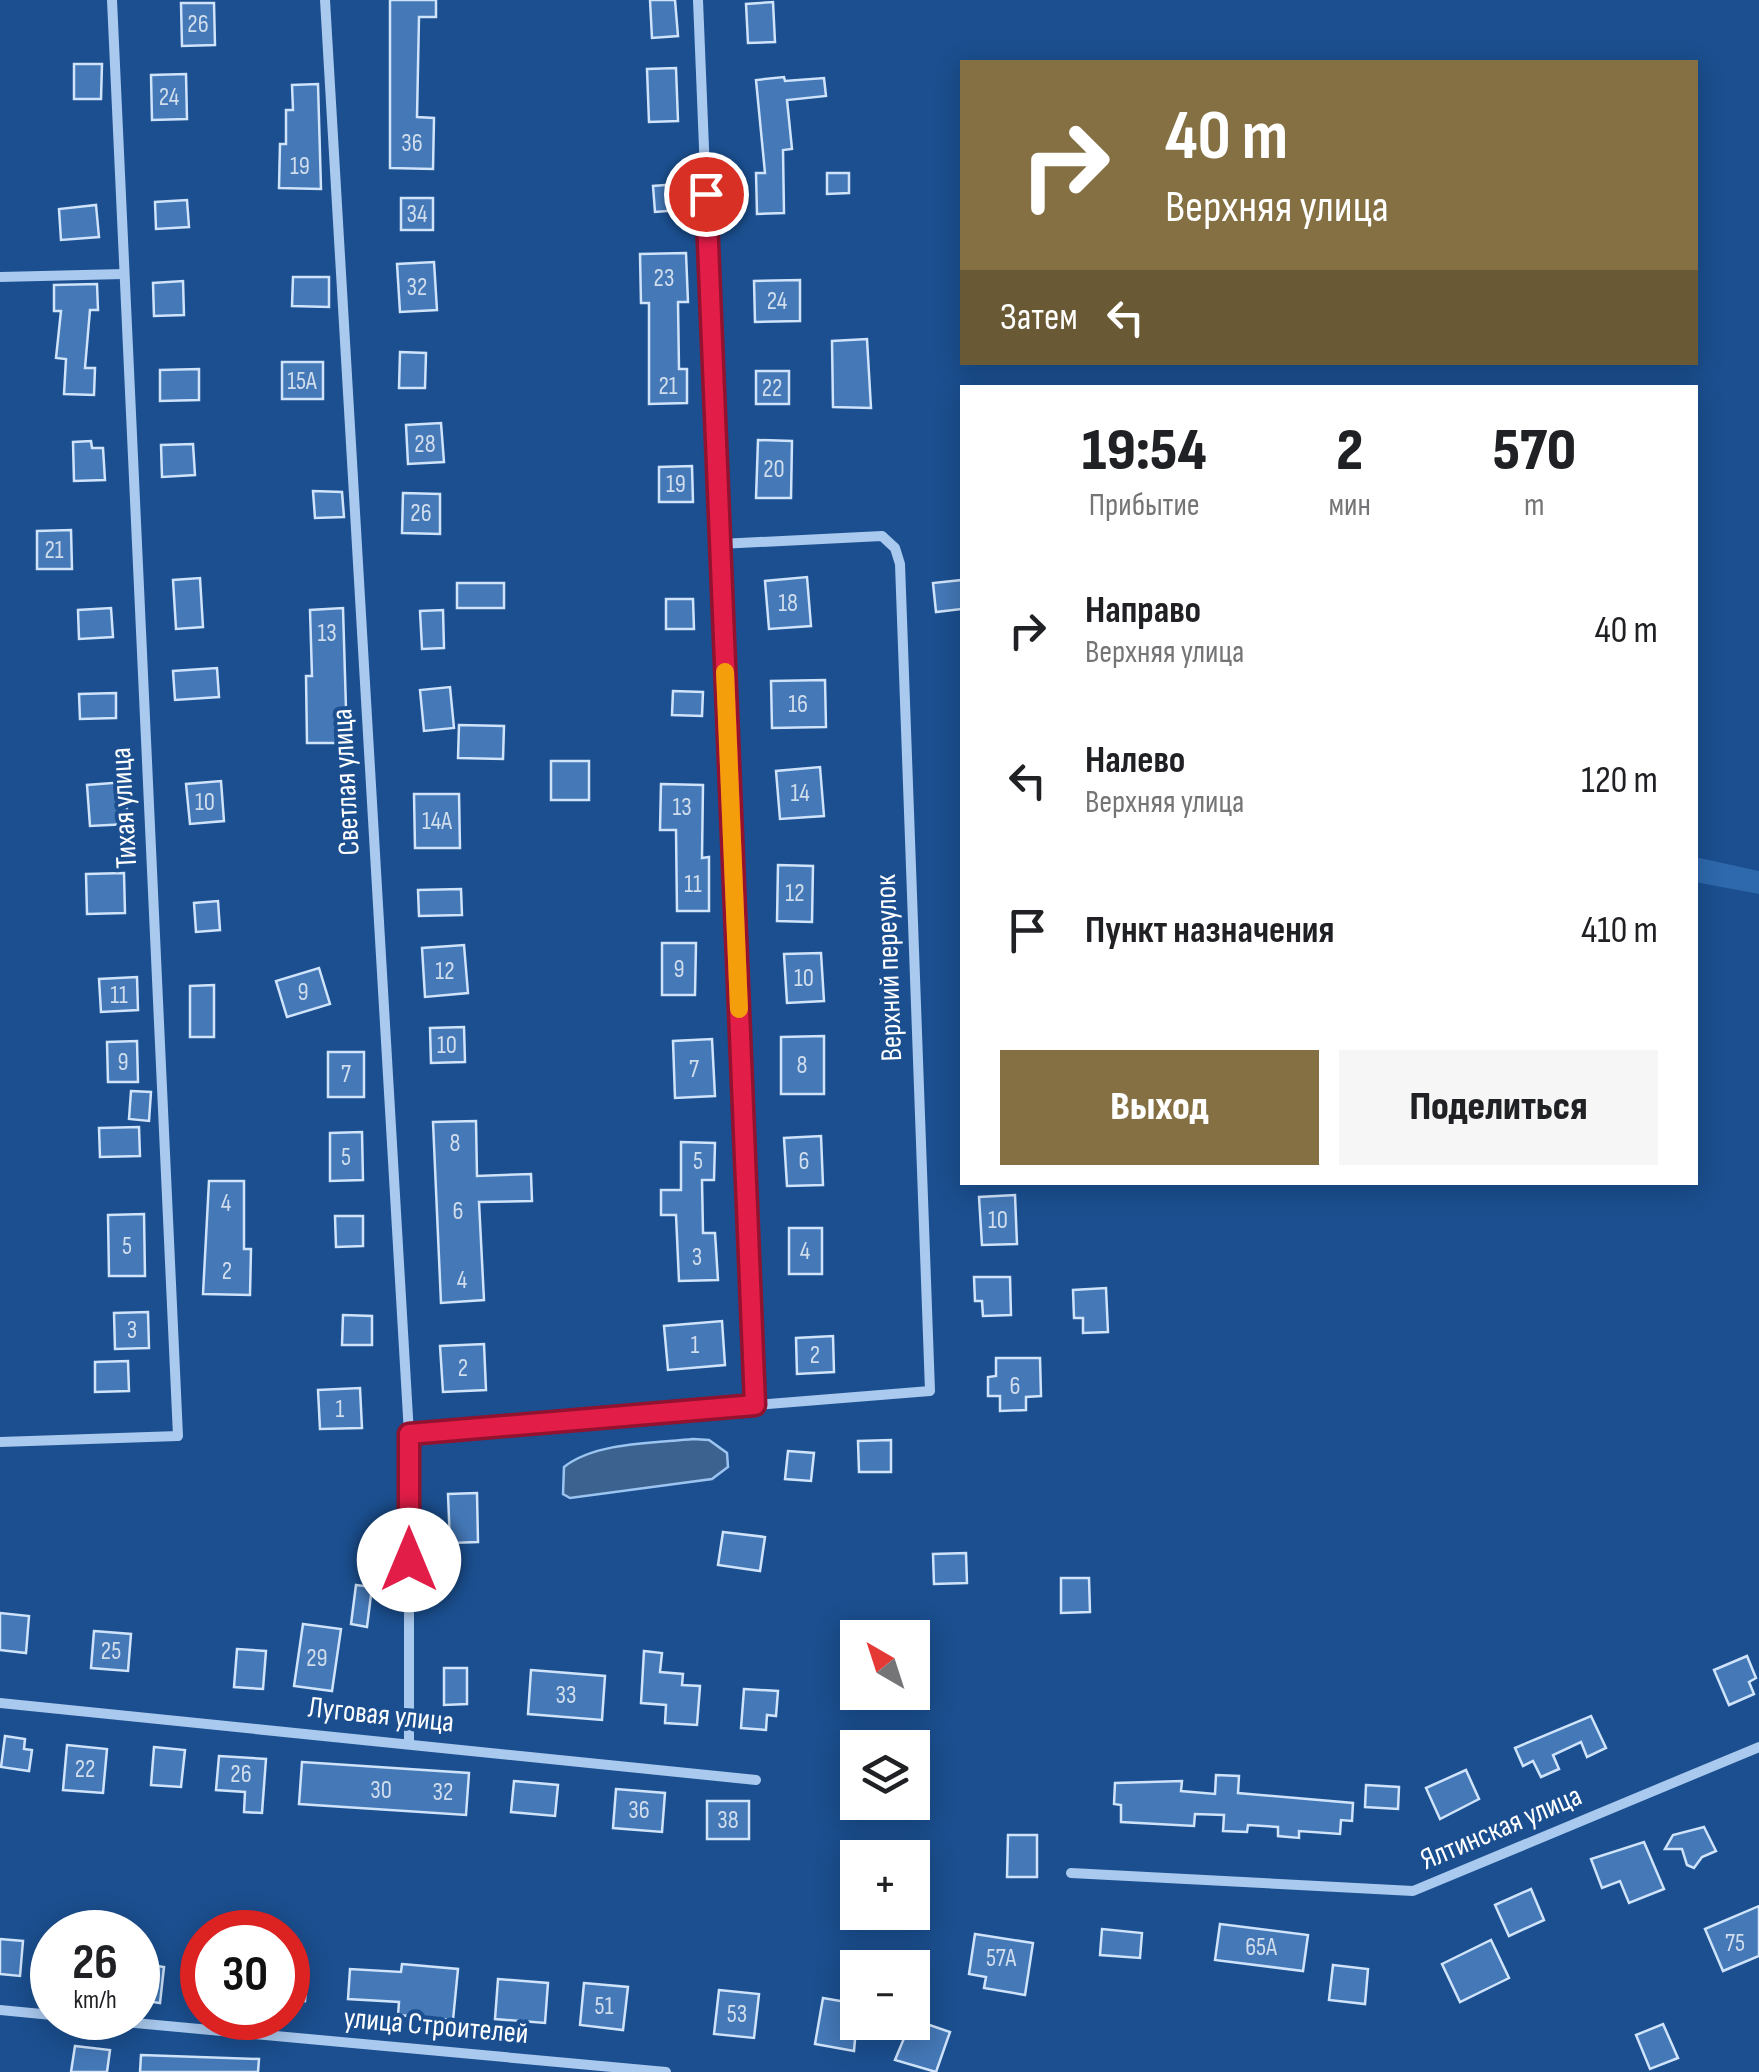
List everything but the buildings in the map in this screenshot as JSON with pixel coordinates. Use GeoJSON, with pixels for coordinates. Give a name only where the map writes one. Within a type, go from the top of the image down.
{"type":"FeatureCollection","features":[{"type":"Feature","properties":{"kind":"street","name":"Тихая улица"},"geometry":{"type":"LineString","coordinates":[[0,1442],[178,1436],[112,0]]}},
{"type":"Feature","properties":{"kind":"street","name":"Светлая улица"},"geometry":{"type":"LineString","coordinates":[[325,0],[409,1434],[409,1743]]}},
{"type":"Feature","properties":{"kind":"street"},"geometry":{"type":"LineString","coordinates":[[409,1434],[755,1405],[698,0]]}},
{"type":"Feature","properties":{"kind":"street"},"geometry":{"type":"LineString","coordinates":[[0,277],[124,274]]}},
{"type":"Feature","properties":{"kind":"street","name":"Верхний переулок"},"geometry":{"type":"LineString","coordinates":[[720,544],[882,536],[894,548],[900,564],[930,1391],[755,1405]]}},
{"type":"Feature","properties":{"kind":"street","name":"Луговая улица"},"geometry":{"type":"LineString","coordinates":[[0,1702],[756,1780]]}},
{"type":"Feature","properties":{"kind":"street","name":"Ялтинская улица"},"geometry":{"type":"LineString","coordinates":[[1071,1873],[1413,1891],[1759,1747]]}},
{"type":"Feature","properties":{"kind":"street"},"geometry":{"type":"LineString","coordinates":[[0,2010],[30,2013]]}},
{"type":"Feature","properties":{"kind":"street","name":"улица Строителей"},"geometry":{"type":"LineString","coordinates":[[160,2025],[666,2072]]}},
{"type":"Feature","properties":{"kind":"shaded area"},"geometry":{"type":"Polygon","coordinates":[[[1698,858],[1759,871],[1759,894],[1698,883],[1698,858]]]}},
{"type":"Feature","properties":{"kind":"shaded area"},"geometry":{"type":"Polygon","coordinates":[[[709,1440],[727,1453],[728,1467],[712,1479],[570,1498],[563,1494],[564,1467],[577,1459],[608,1448],[709,1440]]]}},
{"type":"Feature","properties":{"kind":"slow traffic"},"geometry":{"type":"LineString","coordinates":[[725,672],[739,1009]]}},
{"type":"Feature","properties":{"kind":"route"},"geometry":{"type":"LineString","coordinates":[[409,1560],[409,1434],[755,1405],[706,194]]}}]}
